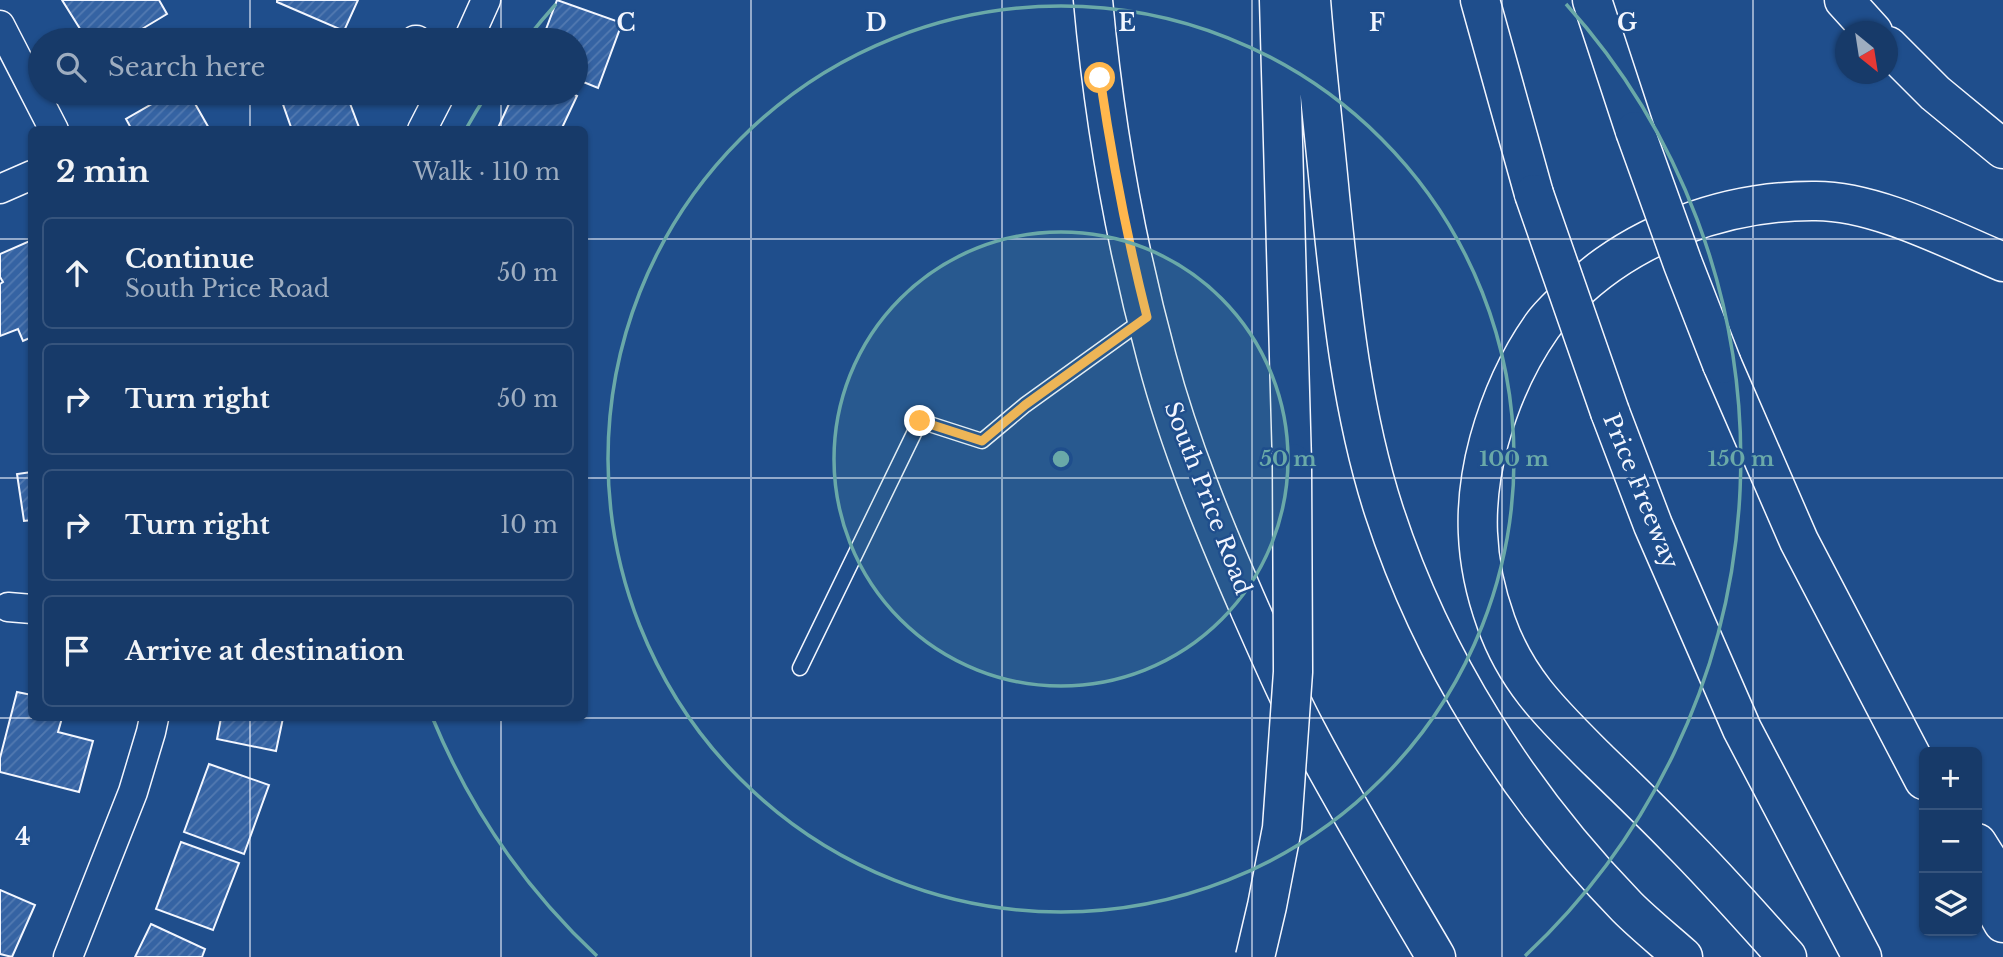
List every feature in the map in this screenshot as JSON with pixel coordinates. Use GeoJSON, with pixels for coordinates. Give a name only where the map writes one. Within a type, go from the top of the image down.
{"type":"FeatureCollection","features":[{"type":"Feature","properties":{"kind":"main road","name":"South Price Road"},"geometry":{"type":"LineString","coordinates":[[1093,0],[1100,78],[1114,170],[1133,262],[1157,361],[1187,455],[1217,535],[1306,731],[1436,957]]}},
{"type":"Feature","properties":{"kind":"main road"},"geometry":{"type":"LineString","coordinates":[[1255,957],[1283,816],[1293,672],[1292,463],[1279,0]]}},
{"type":"Feature","properties":{"kind":"main road"},"geometry":{"type":"LineString","coordinates":[[1311,0],[1338,271],[1352,380],[1384,510],[1404,565],[1432,631],[1459,682],[1529,791],[1582,857],[1628,908],[1683,957]]}},
{"type":"Feature","properties":{"kind":"main road","name":"Price Freeway"},"geometry":{"type":"LineString","coordinates":[[1480,0],[1534,194],[1610,412],[1653,525],[1742,729],[1862,957]]}},
{"type":"Feature","properties":{"kind":"main road"},"geometry":{"type":"LineString","coordinates":[[1592,0],[1635,131],[1722,364],[1799,541],[1919,771]]}},
{"type":"Feature","properties":{"kind":"main road"},"geometry":{"type":"LineString","coordinates":[[1844,0],[1863,21]]}},
{"type":"Feature","properties":{"kind":"main road"},"geometry":{"type":"LineString","coordinates":[[1898,56],[1935,93],[2003,149]]}},
{"type":"Feature","properties":{"kind":"main road"},"geometry":{"type":"LineString","coordinates":[[1787,957],[1728,890],[1558,720],[1536,696],[1516,665],[1497,625],[1485,590],[1476,523],[1482,470],[1493,427],[1523,355],[1544,323],[1585,282],[1621,254],[1660,235],[1713,215],[1764,204],[1819,201],[1863,207],[1908,222],[2003,262]]}},
{"type":"Feature","properties":{"kind":"main road"},"geometry":{"type":"LineString","coordinates":[[1850,640],[1919,751]]}},
{"type":"Feature","properties":{"kind":"main road"},"geometry":{"type":"LineString","coordinates":[[1982,850],[2003,884]]}},
{"type":"Feature","properties":{"kind":"main road"},"geometry":{"type":"LineString","coordinates":[[1982,886],[2003,923]]}},
{"type":"Feature","properties":{"kind":"street"},"geometry":{"type":"LineString","coordinates":[[473,28],[486,0]]}},
{"type":"Feature","properties":{"kind":"street"},"geometry":{"type":"LineString","coordinates":[[0,25],[28,79]]}},
{"type":"Feature","properties":{"kind":"street"},"geometry":{"type":"LineString","coordinates":[[41,105],[52,126]]}},
{"type":"Feature","properties":{"kind":"street"},"geometry":{"type":"LineString","coordinates":[[424,126],[435,105]]}},
{"type":"Feature","properties":{"kind":"street"},"geometry":{"type":"LineString","coordinates":[[0,189],[28,177]]}},
{"type":"Feature","properties":{"kind":"street"},"geometry":{"type":"LineString","coordinates":[[68,957],[133,792],[153,721]]}},
{"type":"Feature","properties":{"kind":"lane"},"geometry":{"type":"LineString","coordinates":[[800,668],[920,421],[982,441],[1025,405],[1147,317]]}},
{"type":"Feature","properties":{"kind":"building"},"geometry":{"type":"Polygon","coordinates":[[[62,0],[159,0],[167,14],[144,28],[80,28],[62,0]]]}},
{"type":"Feature","properties":{"kind":"building"},"geometry":{"type":"Polygon","coordinates":[[[358,0],[345,28],[337,28],[277,2],[358,0]]]}},
{"type":"Feature","properties":{"kind":"building"},"geometry":{"type":"Polygon","coordinates":[[[557,0],[622,23],[598,88],[588,84],[588,28],[546,28],[557,0]]]}},
{"type":"Feature","properties":{"kind":"building"},"geometry":{"type":"Polygon","coordinates":[[[150,105],[196,105],[208,126],[130,126],[126,119],[150,105]]]}},
{"type":"Feature","properties":{"kind":"building"},"geometry":{"type":"Polygon","coordinates":[[[283,105],[351,105],[358,126],[291,126],[283,105]]]}},
{"type":"Feature","properties":{"kind":"building"},"geometry":{"type":"Polygon","coordinates":[[[508,105],[573,105],[563,126],[499,126],[508,105]]]}},
{"type":"Feature","properties":{"kind":"building"},"geometry":{"type":"Polygon","coordinates":[[[28,242],[28,339],[23,341],[18,329],[0,336],[0,284],[3,282],[0,277],[0,254],[28,242]]]}},
{"type":"Feature","properties":{"kind":"building"},"geometry":{"type":"Polygon","coordinates":[[[28,473],[28,520],[24,521],[17,474],[28,473]]]}},
{"type":"Feature","properties":{"kind":"building"},"geometry":{"type":"Polygon","coordinates":[[[17,692],[28,694],[28,721],[61,721],[58,732],[93,741],[79,792],[0,772],[0,758],[17,692]]]}},
{"type":"Feature","properties":{"kind":"building"},"geometry":{"type":"Polygon","coordinates":[[[220,721],[282,721],[276,751],[217,739],[220,721]]]}},
{"type":"Feature","properties":{"kind":"building"},"geometry":{"type":"Polygon","coordinates":[[[209,764],[269,785],[244,854],[184,832],[209,764]]]}},
{"type":"Feature","properties":{"kind":"building"},"geometry":{"type":"Polygon","coordinates":[[[181,842],[239,863],[213,930],[156,909],[181,842]]]}},
{"type":"Feature","properties":{"kind":"building"},"geometry":{"type":"Polygon","coordinates":[[[0,890],[35,905],[12,957],[0,954],[0,890]]]}},
{"type":"Feature","properties":{"kind":"building"},"geometry":{"type":"Polygon","coordinates":[[[151,924],[205,949],[202,957],[135,957],[151,924]]]}},
{"type":"Feature","properties":{"kind":"route"},"geometry":{"type":"LineString","coordinates":[[920,421],[982,441],[1025,405],[1147,317],[1114,170],[1100,78]]}}]}
